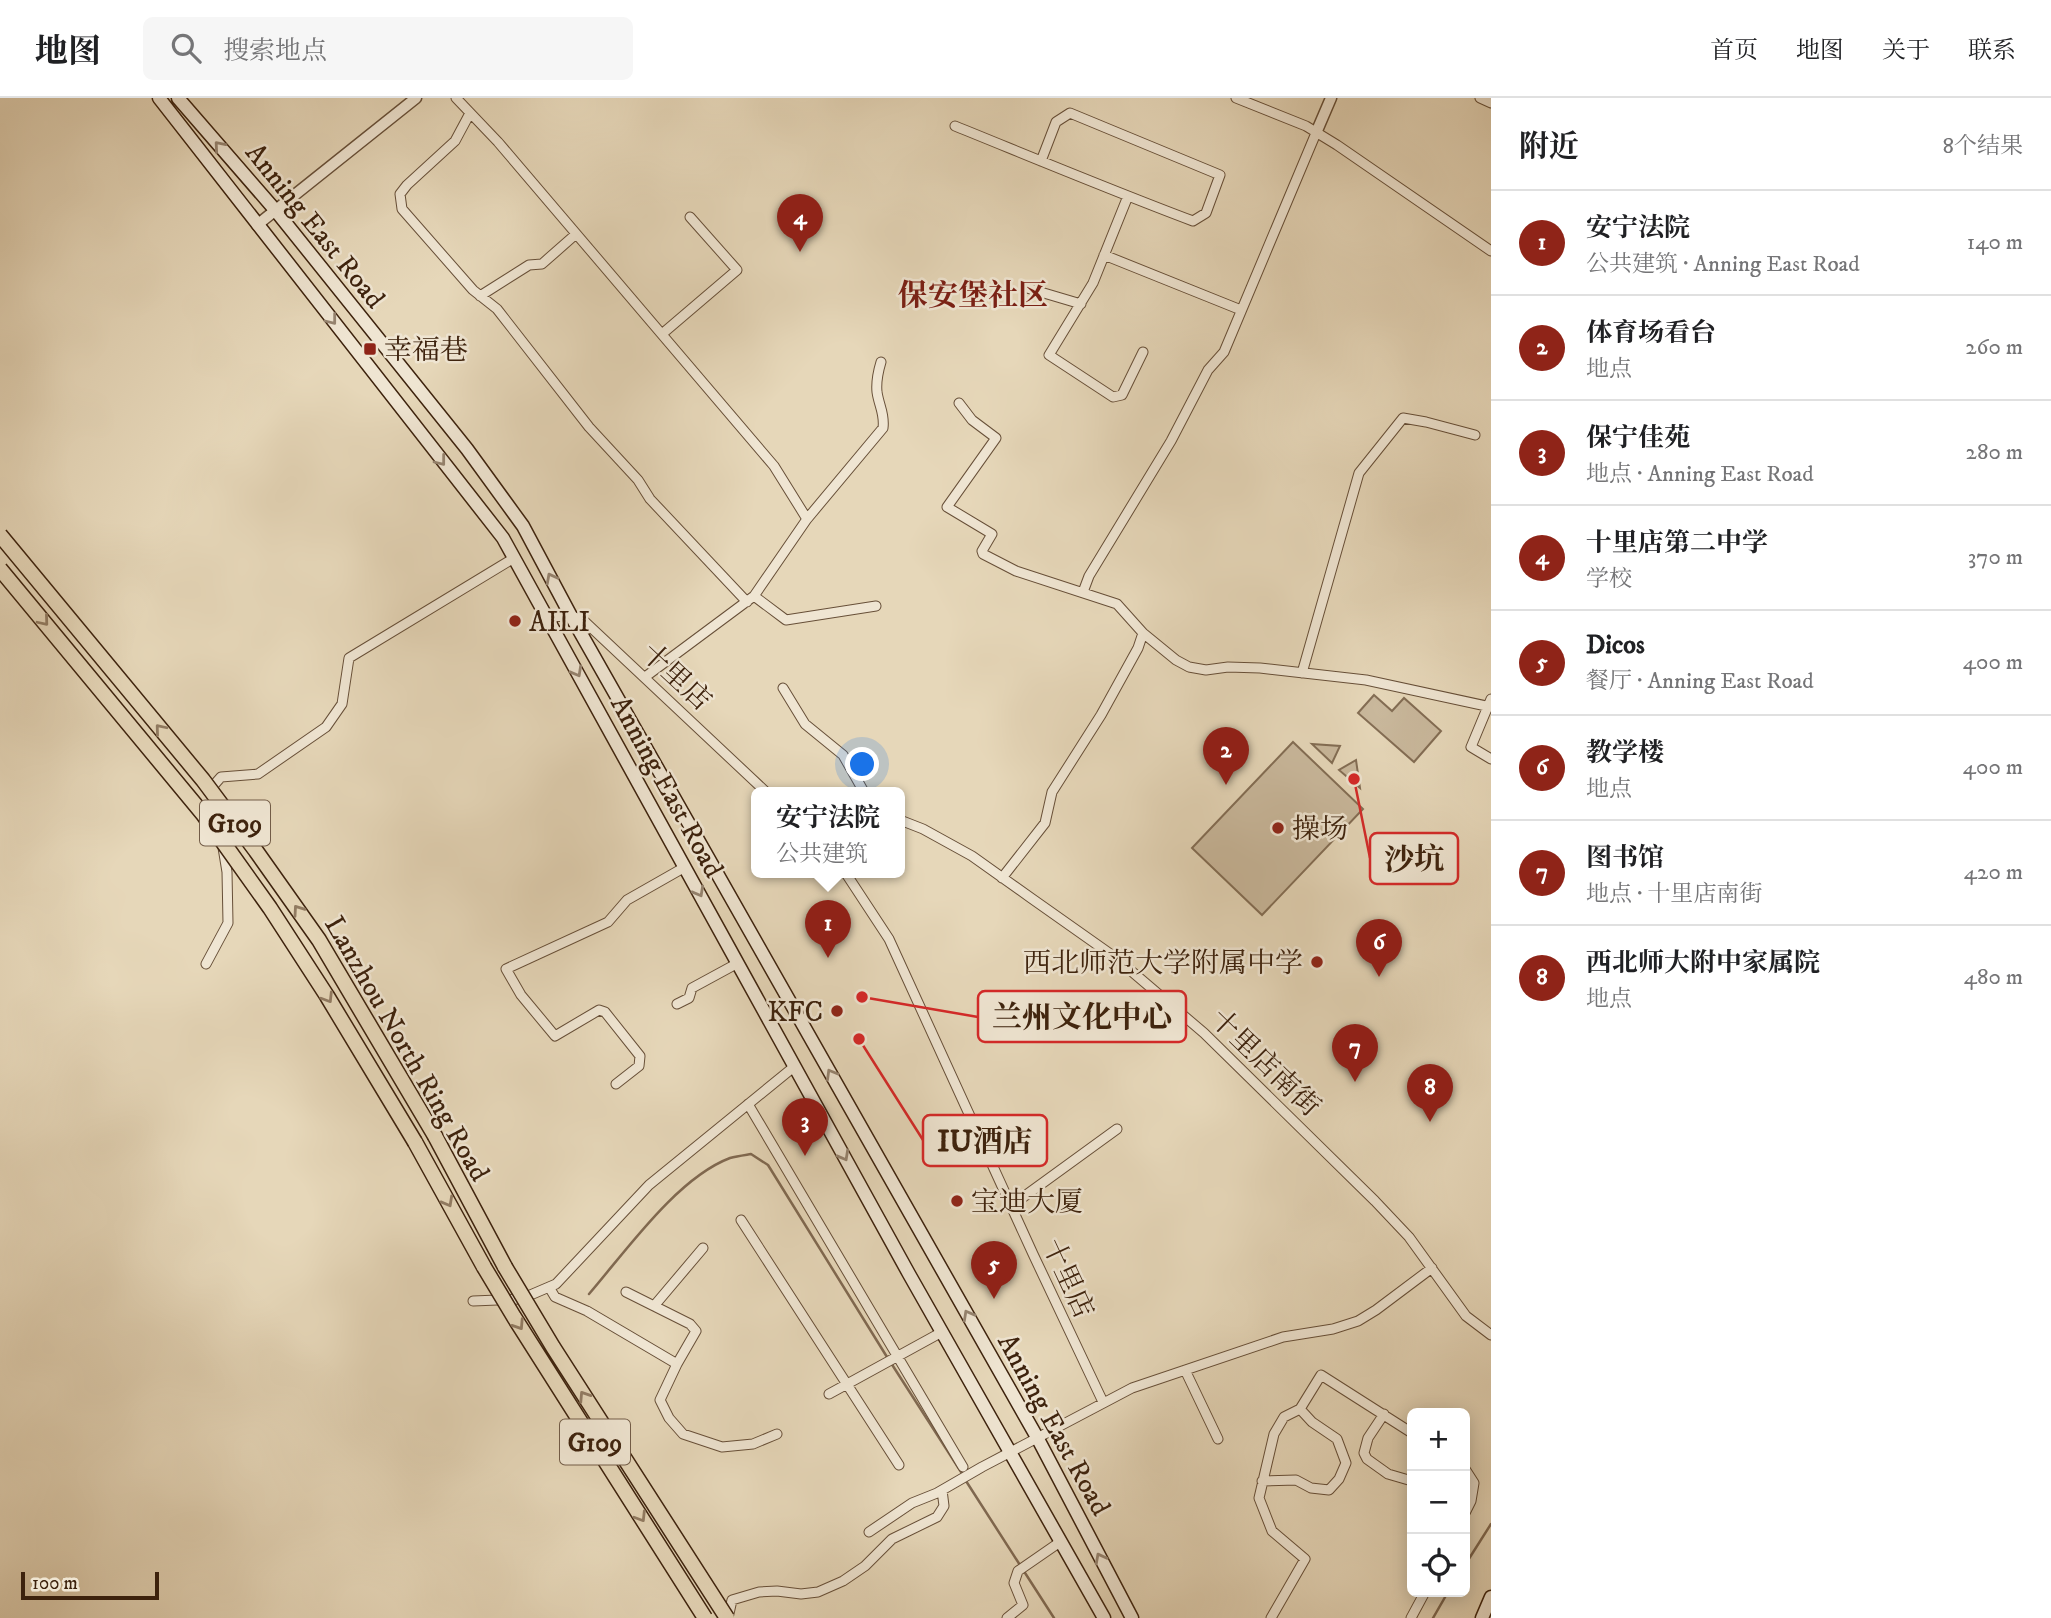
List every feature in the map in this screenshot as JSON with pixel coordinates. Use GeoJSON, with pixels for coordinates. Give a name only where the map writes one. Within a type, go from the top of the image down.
{"type":"FeatureCollection","features":[{"type":"Feature","properties":{"kind":"highway","name":"Lanzhou North Ring Road"},"geometry":{"type":"LineString","coordinates":[[0,535],[204,780],[319,940],[435,1136],[505,1267],[560,1358],[728,1618]]}},
{"type":"Feature","properties":{"kind":"highway","name":"Lanzhou North Ring Road"},"geometry":{"type":"LineString","coordinates":[[0,569],[203,814],[270,908],[415,1142],[514,1317],[705,1618]]}},
{"type":"Feature","properties":{"kind":"main road","name":"Anning East Road"},"geometry":{"type":"LineString","coordinates":[[177,98],[276,211],[467,449],[523,526],[570,616],[1038,1439],[1132,1618]]}},
{"type":"Feature","properties":{"kind":"main road","name":"Anning East Road"},"geometry":{"type":"LineString","coordinates":[[165,100],[257,225],[503,538],[1009,1453],[1104,1618]]}},
{"type":"Feature","properties":{"kind":"main road"},"geometry":{"type":"LineString","coordinates":[[1482,1618],[1491,1597]]}},
{"type":"Feature","properties":{"kind":"street"},"geometry":{"type":"LineString","coordinates":[[257,225],[416,98]]}},
{"type":"Feature","properties":{"kind":"street"},"geometry":{"type":"LineString","coordinates":[[456,98],[774,466],[807,519]]}},
{"type":"Feature","properties":{"kind":"street"},"geometry":{"type":"LineString","coordinates":[[1236,98],[1316,133],[1491,251]]}},
{"type":"Feature","properties":{"kind":"street"},"geometry":{"type":"LineString","coordinates":[[1083,592],[1089,576],[1171,441],[1208,370],[1224,352],[1331,98]]}},
{"type":"Feature","properties":{"kind":"street"},"geometry":{"type":"LineString","coordinates":[[1480,98],[1491,103]]}},
{"type":"Feature","properties":{"kind":"street"},"geometry":{"type":"LineString","coordinates":[[470,113],[455,141],[400,194],[402,209],[480,296],[497,309],[590,427],[638,480],[650,499],[751,599],[786,620],[876,606]]}},
{"type":"Feature","properties":{"kind":"street"},"geometry":{"type":"LineString","coordinates":[[955,126],[1041,161],[1128,196],[1193,221],[1206,213],[1220,175],[1070,113],[1056,122],[1041,161]]}},
{"type":"Feature","properties":{"kind":"street"},"geometry":{"type":"LineString","coordinates":[[1128,196],[1093,284],[1049,355],[1113,397],[1122,395],[1143,352]]}},
{"type":"Feature","properties":{"kind":"street"},"geometry":{"type":"LineString","coordinates":[[662,334],[737,270],[690,217]]}},
{"type":"Feature","properties":{"kind":"street"},"geometry":{"type":"LineString","coordinates":[[480,296],[528,265],[542,264],[576,234]]}},
{"type":"Feature","properties":{"kind":"street"},"geometry":{"type":"LineString","coordinates":[[1104,255],[1241,310]]}},
{"type":"Feature","properties":{"kind":"street"},"geometry":{"type":"LineString","coordinates":[[1027,288],[1081,304]]}},
{"type":"Feature","properties":{"kind":"street"},"geometry":{"type":"LineString","coordinates":[[645,677],[751,599],[807,519],[883,428],[885,417],[878,395],[877,376],[881,362]]}},
{"type":"Feature","properties":{"kind":"street"},"geometry":{"type":"LineString","coordinates":[[959,403],[972,420],[996,438],[947,507],[992,534],[982,551],[983,554],[1016,571],[1117,604],[1143,633],[1189,667],[1206,670],[1227,667],[1260,668],[1366,680],[1490,704],[1471,747],[1491,759]]}},
{"type":"Feature","properties":{"kind":"street"},"geometry":{"type":"LineString","coordinates":[[1302,673],[1359,473],[1403,418],[1475,435]]}},
{"type":"Feature","properties":{"kind":"street"},"geometry":{"type":"LineString","coordinates":[[206,964],[228,923],[227,872],[213,786],[221,777],[258,774],[326,727],[342,704],[349,658],[514,558]]}},
{"type":"Feature","properties":{"kind":"street"},"geometry":{"type":"LineString","coordinates":[[547,617],[570,616]]}},
{"type":"Feature","properties":{"kind":"street","name":"十里店"},"geometry":{"type":"LineString","coordinates":[[570,616],[582,619],[760,787]]}},
{"type":"Feature","properties":{"kind":"street"},"geometry":{"type":"LineString","coordinates":[[1002,878],[1045,823],[1052,792],[1101,715],[1138,648],[1143,633]]}},
{"type":"Feature","properties":{"kind":"street"},"geometry":{"type":"LineString","coordinates":[[783,688],[805,724],[843,755],[861,787]]}},
{"type":"Feature","properties":{"kind":"street","name":"十里店南街"},"geometry":{"type":"LineString","coordinates":[[905,822],[972,856],[1116,958],[1204,1033],[1375,1201],[1409,1237],[1466,1316],[1491,1335]]}},
{"type":"Feature","properties":{"kind":"street"},"geometry":{"type":"LineString","coordinates":[[616,1084],[639,1066],[640,1056],[605,1012],[599,1010],[555,1036],[521,995],[506,969],[608,922],[627,900],[685,867]]}},
{"type":"Feature","properties":{"kind":"street","name":"十里店"},"geometry":{"type":"LineString","coordinates":[[849,878],[889,939],[1103,1402]]}},
{"type":"Feature","properties":{"kind":"street"},"geometry":{"type":"LineString","coordinates":[[677,1004],[689,998],[692,988],[738,962]]}},
{"type":"Feature","properties":{"kind":"street"},"geometry":{"type":"LineString","coordinates":[[472,1301],[521,1299],[556,1284],[649,1185],[795,1066]]}},
{"type":"Feature","properties":{"kind":"street"},"geometry":{"type":"LineString","coordinates":[[748,1104],[896,1357],[966,1470]]}},
{"type":"Feature","properties":{"kind":"street"},"geometry":{"type":"LineString","coordinates":[[1011,1206],[1117,1129]]}},
{"type":"Feature","properties":{"kind":"street"},"geometry":{"type":"LineString","coordinates":[[740,1220],[899,1465]]}},
{"type":"Feature","properties":{"kind":"street"},"geometry":{"type":"LineString","coordinates":[[654,1306],[702,1248]]}},
{"type":"Feature","properties":{"kind":"street"},"geometry":{"type":"LineString","coordinates":[[869,1532],[912,1503],[942,1490],[959,1479],[966,1470],[1038,1439],[1132,1388],[1283,1337],[1333,1329],[1358,1321],[1432,1268]]}},
{"type":"Feature","properties":{"kind":"street"},"geometry":{"type":"LineString","coordinates":[[549,1287],[555,1297],[587,1311],[677,1364]]}},
{"type":"Feature","properties":{"kind":"street"},"geometry":{"type":"LineString","coordinates":[[626,1292],[690,1324],[696,1331],[660,1400],[669,1418],[683,1434],[722,1447],[752,1444],[777,1434]]}},
{"type":"Feature","properties":{"kind":"street"},"geometry":{"type":"LineString","coordinates":[[829,1394],[942,1332]]}},
{"type":"Feature","properties":{"kind":"street"},"geometry":{"type":"LineString","coordinates":[[1185,1370],[1218,1439]]}},
{"type":"Feature","properties":{"kind":"street"},"geometry":{"type":"LineString","coordinates":[[1271,1618],[1305,1559],[1272,1531],[1259,1498],[1274,1434],[1284,1417],[1300,1409],[1321,1375],[1407,1430]]}},
{"type":"Feature","properties":{"kind":"street"},"geometry":{"type":"LineString","coordinates":[[1300,1409],[1312,1422],[1337,1439],[1346,1464]]}},
{"type":"Feature","properties":{"kind":"street"},"geometry":{"type":"LineString","coordinates":[[1384,1414],[1368,1438],[1364,1453],[1367,1459],[1388,1474],[1407,1480]]}},
{"type":"Feature","properties":{"kind":"street"},"geometry":{"type":"LineString","coordinates":[[1262,1481],[1296,1480],[1311,1488],[1329,1490],[1339,1479],[1346,1464],[1355,1458],[1367,1459]]}},
{"type":"Feature","properties":{"kind":"street"},"geometry":{"type":"LineString","coordinates":[[1470,1477],[1474,1483],[1470,1502]]}},
{"type":"Feature","properties":{"kind":"street"},"geometry":{"type":"LineString","coordinates":[[728,1618],[733,1601],[760,1592],[818,1592],[844,1581],[866,1566],[892,1539],[937,1517],[944,1506],[942,1490]]}},
{"type":"Feature","properties":{"kind":"street"},"geometry":{"type":"LineString","coordinates":[[1007,1618],[1023,1605],[1014,1583],[1018,1571],[1060,1542]]}},
{"type":"Feature","properties":{"kind":"street"},"geometry":{"type":"LineString","coordinates":[[1411,1618],[1422,1597]]}},
{"type":"Feature","properties":{"kind":"shaded area"},"geometry":{"type":"Polygon","coordinates":[[[1374,695],[1392,711],[1404,698],[1441,731],[1414,762],[1358,713],[1374,695]]]}},
{"type":"Feature","properties":{"kind":"shaded area","name":"操场"},"geometry":{"type":"Polygon","coordinates":[[[1293,742],[1363,809],[1262,915],[1192,848],[1293,742]]]}},
{"type":"Feature","properties":{"kind":"shaded area"},"geometry":{"type":"Polygon","coordinates":[[[1312,744],[1340,746],[1332,763],[1312,744]]]}},
{"type":"Feature","properties":{"kind":"shaded area"},"geometry":{"type":"Polygon","coordinates":[[[1356,760],[1360,788],[1339,770],[1356,760]]]}},
{"type":"Feature","properties":{"kind":"waterway"},"geometry":{"type":"LineString","coordinates":[[589,1294],[672,1198],[710,1168],[730,1158],[751,1154],[768,1165],[887,1357]]}},
{"type":"Feature","properties":{"kind":"waterway"},"geometry":{"type":"LineString","coordinates":[[891,1363],[963,1475]]}},
{"type":"Feature","properties":{"kind":"waterway"},"geometry":{"type":"LineString","coordinates":[[966,1481],[1054,1618]]}},
{"type":"Feature","properties":{"kind":"waterway"},"geometry":{"type":"LineString","coordinates":[[1470,1557],[1491,1524]]}},
{"type":"Feature","properties":{"kind":"waterway"},"geometry":{"type":"LineString","coordinates":[[1433,1618],[1445,1597]]}},
{"type":"Feature","properties":{"kind":"place","name":"十里店第二中学"},"geometry":{"type":"Point","coordinates":[800,252]}},
{"type":"Feature","properties":{"kind":"place","name":"幸福巷"},"geometry":{"type":"Point","coordinates":[370,349]}},
{"type":"Feature","properties":{"kind":"place","name":"AILI"},"geometry":{"type":"Point","coordinates":[515,621]}},
{"type":"Feature","properties":{"kind":"place","name":"沙坑"},"geometry":{"type":"Point","coordinates":[1354,779]}},
{"type":"Feature","properties":{"kind":"place","name":"体育场看台"},"geometry":{"type":"Point","coordinates":[1226,785]}},
{"type":"Feature","properties":{"kind":"place","name":"操场"},"geometry":{"type":"Point","coordinates":[1278,828]}},
{"type":"Feature","properties":{"kind":"place","name":"安宁法院"},"geometry":{"type":"Point","coordinates":[828,958]}},
{"type":"Feature","properties":{"kind":"place","name":"西北师范大学附属中学"},"geometry":{"type":"Point","coordinates":[1317,962]}},
{"type":"Feature","properties":{"kind":"place","name":"教学楼"},"geometry":{"type":"Point","coordinates":[1379,977]}},
{"type":"Feature","properties":{"kind":"place","name":"兰州文化中心"},"geometry":{"type":"Point","coordinates":[862,997]}},
{"type":"Feature","properties":{"kind":"place","name":"KFC"},"geometry":{"type":"Point","coordinates":[837,1011]}},
{"type":"Feature","properties":{"kind":"place","name":"IU酒店"},"geometry":{"type":"Point","coordinates":[859,1039]}},
{"type":"Feature","properties":{"kind":"place","name":"图书馆"},"geometry":{"type":"Point","coordinates":[1355,1082]}},
{"type":"Feature","properties":{"kind":"place","name":"西北师大附中家属院"},"geometry":{"type":"Point","coordinates":[1430,1122]}},
{"type":"Feature","properties":{"kind":"place","name":"保宁佳苑"},"geometry":{"type":"Point","coordinates":[805,1156]}},
{"type":"Feature","properties":{"kind":"place","name":"宝迪大厦"},"geometry":{"type":"Point","coordinates":[957,1201]}},
{"type":"Feature","properties":{"kind":"place","name":"Dicos"},"geometry":{"type":"Point","coordinates":[994,1299]}},
{"type":"Feature","properties":{"kind":"district","name":"保安堡社区"},"geometry":{"type":"Point","coordinates":[973,295]}}]}
